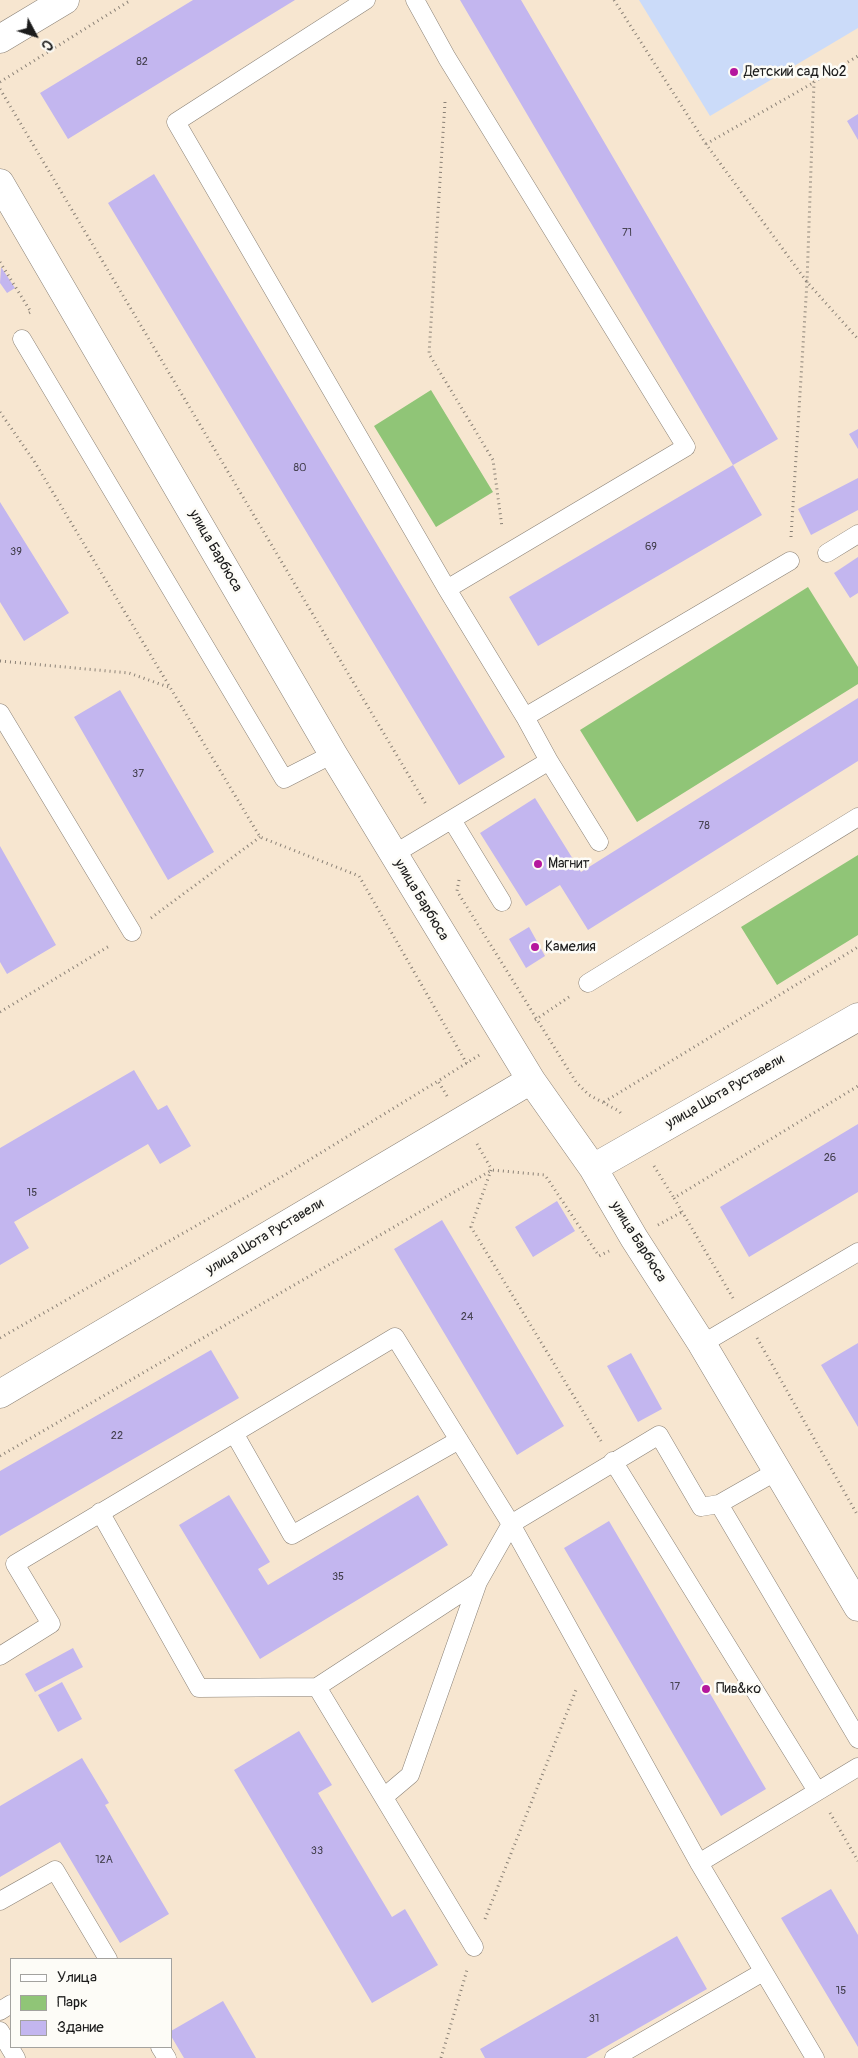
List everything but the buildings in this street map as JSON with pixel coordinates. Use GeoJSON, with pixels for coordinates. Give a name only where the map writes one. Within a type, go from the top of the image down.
{"type":"FeatureCollection","features":[{"type":"Feature","properties":{"kind":"street"},"geometry":{"type":"LineString","coordinates":[[0,39],[65,0]]}},
{"type":"Feature","properties":{"kind":"street","name":"улица Барбюса"},"geometry":{"type":"LineString","coordinates":[[0,183],[333,754],[531,1080],[593,1168],[634,1238],[702,1344],[858,1607]]}},
{"type":"Feature","properties":{"kind":"street","name":"улица Шота Руставели"},"geometry":{"type":"LineString","coordinates":[[593,1168],[858,1017]]}},
{"type":"Feature","properties":{"kind":"street","name":"улица Шота Руставели"},"geometry":{"type":"LineString","coordinates":[[0,1394],[531,1080]]}},
{"type":"Feature","properties":{"kind":"lane"},"geometry":{"type":"LineString","coordinates":[[366,0],[176,122],[447,589],[599,842]]}},
{"type":"Feature","properties":{"kind":"lane"},"geometry":{"type":"LineString","coordinates":[[415,0],[447,58],[686,447],[447,589]]}},
{"type":"Feature","properties":{"kind":"lane"},"geometry":{"type":"LineString","coordinates":[[22,340],[284,779],[333,754]]}},
{"type":"Feature","properties":{"kind":"lane"},"geometry":{"type":"LineString","coordinates":[[827,553],[858,534]]}},
{"type":"Feature","properties":{"kind":"lane"},"geometry":{"type":"LineString","coordinates":[[525,717],[790,561]]}},
{"type":"Feature","properties":{"kind":"lane"},"geometry":{"type":"LineString","coordinates":[[0,714],[132,932]]}},
{"type":"Feature","properties":{"kind":"lane"},"geometry":{"type":"LineString","coordinates":[[394,854],[549,761]]}},
{"type":"Feature","properties":{"kind":"lane"},"geometry":{"type":"LineString","coordinates":[[588,984],[858,817]]}},
{"type":"Feature","properties":{"kind":"lane"},"geometry":{"type":"LineString","coordinates":[[446,824],[502,902]]}},
{"type":"Feature","properties":{"kind":"lane"},"geometry":{"type":"LineString","coordinates":[[702,1344],[858,1252]]}},
{"type":"Feature","properties":{"kind":"lane"},"geometry":{"type":"LineString","coordinates":[[0,1656],[51,1624],[15,1564],[395,1337],[511,1524],[699,1863],[815,2058]]}},
{"type":"Feature","properties":{"kind":"lane"},"geometry":{"type":"LineString","coordinates":[[234,1433],[292,1535],[459,1440]]}},
{"type":"Feature","properties":{"kind":"lane"},"geometry":{"type":"LineString","coordinates":[[384,1797],[410,1775],[478,1582],[511,1524],[659,1435],[700,1507],[719,1504],[778,1471]]}},
{"type":"Feature","properties":{"kind":"lane"},"geometry":{"type":"LineString","coordinates":[[613,1461],[817,1791]]}},
{"type":"Feature","properties":{"kind":"lane"},"geometry":{"type":"LineString","coordinates":[[719,1504],[858,1739]]}},
{"type":"Feature","properties":{"kind":"lane"},"geometry":{"type":"LineString","coordinates":[[100,1512],[199,1688],[317,1687],[478,1582]]}},
{"type":"Feature","properties":{"kind":"lane"},"geometry":{"type":"LineString","coordinates":[[317,1687],[474,1947]]}},
{"type":"Feature","properties":{"kind":"lane"},"geometry":{"type":"LineString","coordinates":[[699,1863],[858,1766]]}},
{"type":"Feature","properties":{"kind":"lane"},"geometry":{"type":"LineString","coordinates":[[0,1901],[55,1870],[107,1958]]}},
{"type":"Feature","properties":{"kind":"lane"},"geometry":{"type":"LineString","coordinates":[[614,2058],[763,1972]]}},
{"type":"Feature","properties":{"kind":"lane"},"geometry":{"type":"LineString","coordinates":[[0,2031],[10,2048]]}},
{"type":"Feature","properties":{"kind":"path"},"geometry":{"type":"LineString","coordinates":[[0,82],[131,0]]}},
{"type":"Feature","properties":{"kind":"path"},"geometry":{"type":"LineString","coordinates":[[614,0],[706,144],[807,282],[858,339]]}},
{"type":"Feature","properties":{"kind":"path"},"geometry":{"type":"LineString","coordinates":[[706,144],[858,56]]}},
{"type":"Feature","properties":{"kind":"path"},"geometry":{"type":"LineString","coordinates":[[447,58],[429,354],[494,460],[506,554]]}},
{"type":"Feature","properties":{"kind":"path"},"geometry":{"type":"LineString","coordinates":[[790,561],[807,282],[814,82]]}},
{"type":"Feature","properties":{"kind":"path"},"geometry":{"type":"LineString","coordinates":[[0,89],[446,824]]}},
{"type":"Feature","properties":{"kind":"path"},"geometry":{"type":"LineString","coordinates":[[0,262],[31,312],[24,316]]}},
{"type":"Feature","properties":{"kind":"path"},"geometry":{"type":"LineString","coordinates":[[0,412],[34,460],[260,837],[359,876],[467,1064]]}},
{"type":"Feature","properties":{"kind":"path"},"geometry":{"type":"LineString","coordinates":[[0,662],[129,674],[171,688]]}},
{"type":"Feature","properties":{"kind":"path"},"geometry":{"type":"LineString","coordinates":[[460,874],[456,891],[563,1063],[576,1082],[589,1095],[619,1111],[674,1198]]}},
{"type":"Feature","properties":{"kind":"path"},"geometry":{"type":"LineString","coordinates":[[604,1102],[858,947]]}},
{"type":"Feature","properties":{"kind":"path"},"geometry":{"type":"LineString","coordinates":[[0,1338],[283,1176],[438,1081]]}},
{"type":"Feature","properties":{"kind":"path"},"geometry":{"type":"LineString","coordinates":[[0,1456],[492,1170],[471,1227],[613,1461]]}},
{"type":"Feature","properties":{"kind":"path"},"geometry":{"type":"LineString","coordinates":[[441,2058],[474,1947],[587,1661]]}},
{"type":"Feature","properties":{"kind":"path"},"geometry":{"type":"LineString","coordinates":[[817,1791],[858,1862]]}},
{"type":"Feature","properties":{"kind":"shaded area","name":"Детский сад №2"},"geometry":{"type":"Polygon","coordinates":[[[639,0],[858,0],[858,28],[710,116],[639,0]]]}},
{"type":"Feature","properties":{"kind":"green space"},"geometry":{"type":"Polygon","coordinates":[[[431,390],[493,492],[436,527],[374,426],[431,390]]]}},
{"type":"Feature","properties":{"kind":"green space"},"geometry":{"type":"Polygon","coordinates":[[[808,587],[858,667],[858,684],[637,822],[580,730],[808,587]]]}},
{"type":"Feature","properties":{"kind":"green space"},"geometry":{"type":"Polygon","coordinates":[[[858,855],[858,935],[777,985],[741,927],[858,855]]]}},
{"type":"Feature","properties":{"kind":"place","name":"Детский сад №2"},"geometry":{"type":"Point","coordinates":[734,72]}},
{"type":"Feature","properties":{"kind":"place","name":"Магнит"},"geometry":{"type":"Point","coordinates":[538,864]}},
{"type":"Feature","properties":{"kind":"place","name":"Камелия"},"geometry":{"type":"Point","coordinates":[535,947]}},
{"type":"Feature","properties":{"kind":"place","name":"Пив&ко"},"geometry":{"type":"Point","coordinates":[706,1689]}}]}
